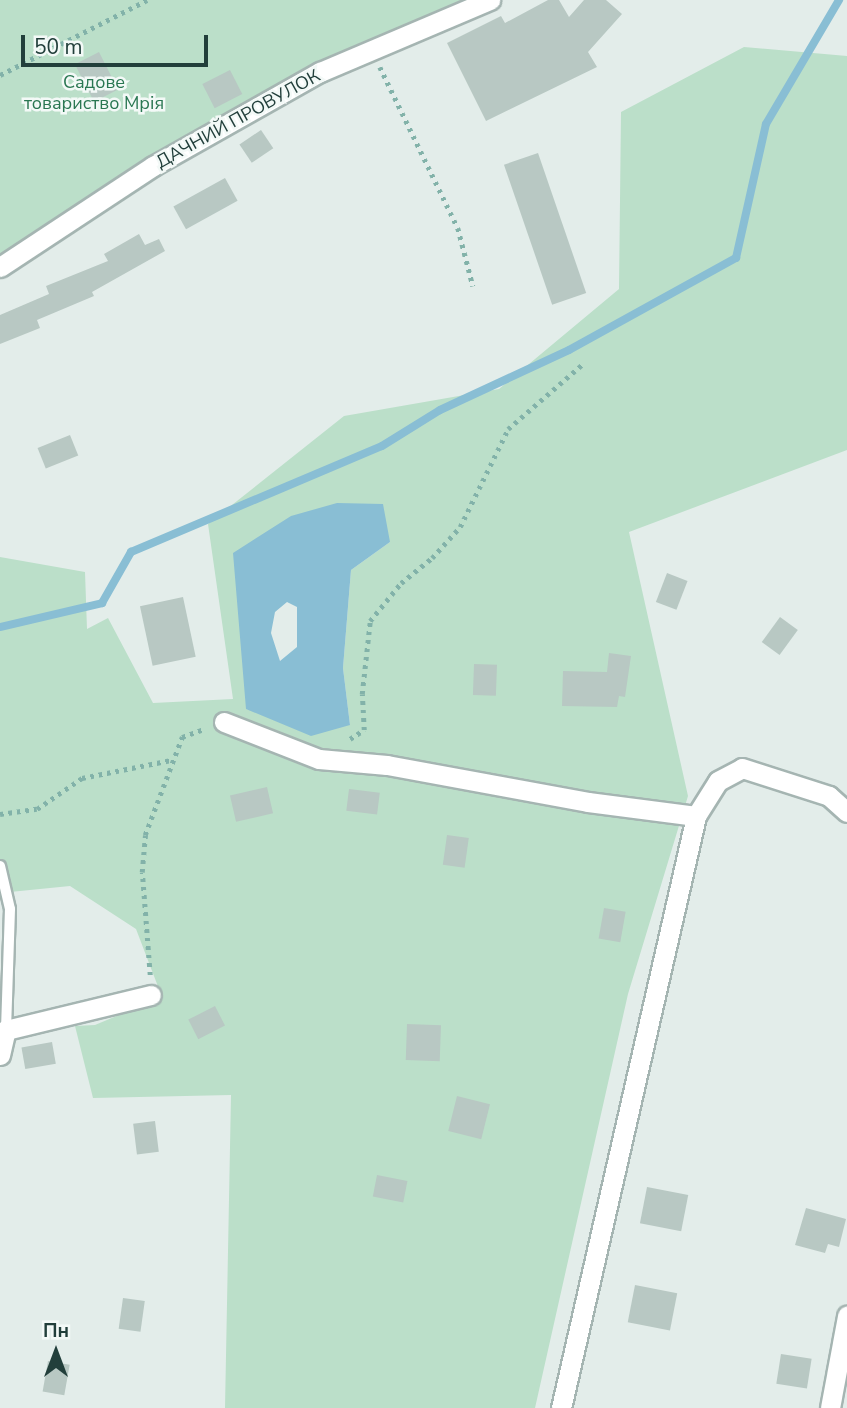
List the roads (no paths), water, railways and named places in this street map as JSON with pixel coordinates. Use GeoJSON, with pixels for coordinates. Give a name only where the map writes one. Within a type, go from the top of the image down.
{"type":"FeatureCollection","features":[{"type":"Feature","properties":{"kind":"street","name":"ДАЧНИЙ ПРОВУЛОК"},"geometry":{"type":"LineString","coordinates":[[0,267],[153,166],[320,72],[490,0]]}},
{"type":"Feature","properties":{"kind":"street"},"geometry":{"type":"LineString","coordinates":[[225,722],[319,759],[387,765],[589,802],[696,816]]}},
{"type":"Feature","properties":{"kind":"street"},"geometry":{"type":"LineString","coordinates":[[561,1408],[696,816],[718,781],[742,768],[829,796],[847,812]]}},
{"type":"Feature","properties":{"kind":"street"},"geometry":{"type":"LineString","coordinates":[[0,1055],[6,1030],[151,995]]}},
{"type":"Feature","properties":{"kind":"street"},"geometry":{"type":"LineString","coordinates":[[830,1408],[847,1316]]}},
{"type":"Feature","properties":{"kind":"lane"},"geometry":{"type":"LineString","coordinates":[[0,866],[10,909],[6,1030]]}},
{"type":"Feature","properties":{"kind":"water"},"geometry":{"type":"Polygon","coordinates":[[[337,503],[383,504],[390,542],[351,570],[343,668],[350,725],[311,736],[246,709],[233,553],[291,516],[337,503]],[[287,602],[275,612],[271,633],[280,661],[297,647],[297,607],[287,602]]]}},
{"type":"Feature","properties":{"kind":"waterway"},"geometry":{"type":"LineString","coordinates":[[0,627],[102,603],[131,552],[382,446],[440,410],[569,350],[736,258],[766,124],[839,0]]}},
{"type":"Feature","properties":{"kind":"park label","name":"Садове товариство Мрія"},"geometry":{"type":"Point","coordinates":[94,93]}}]}
